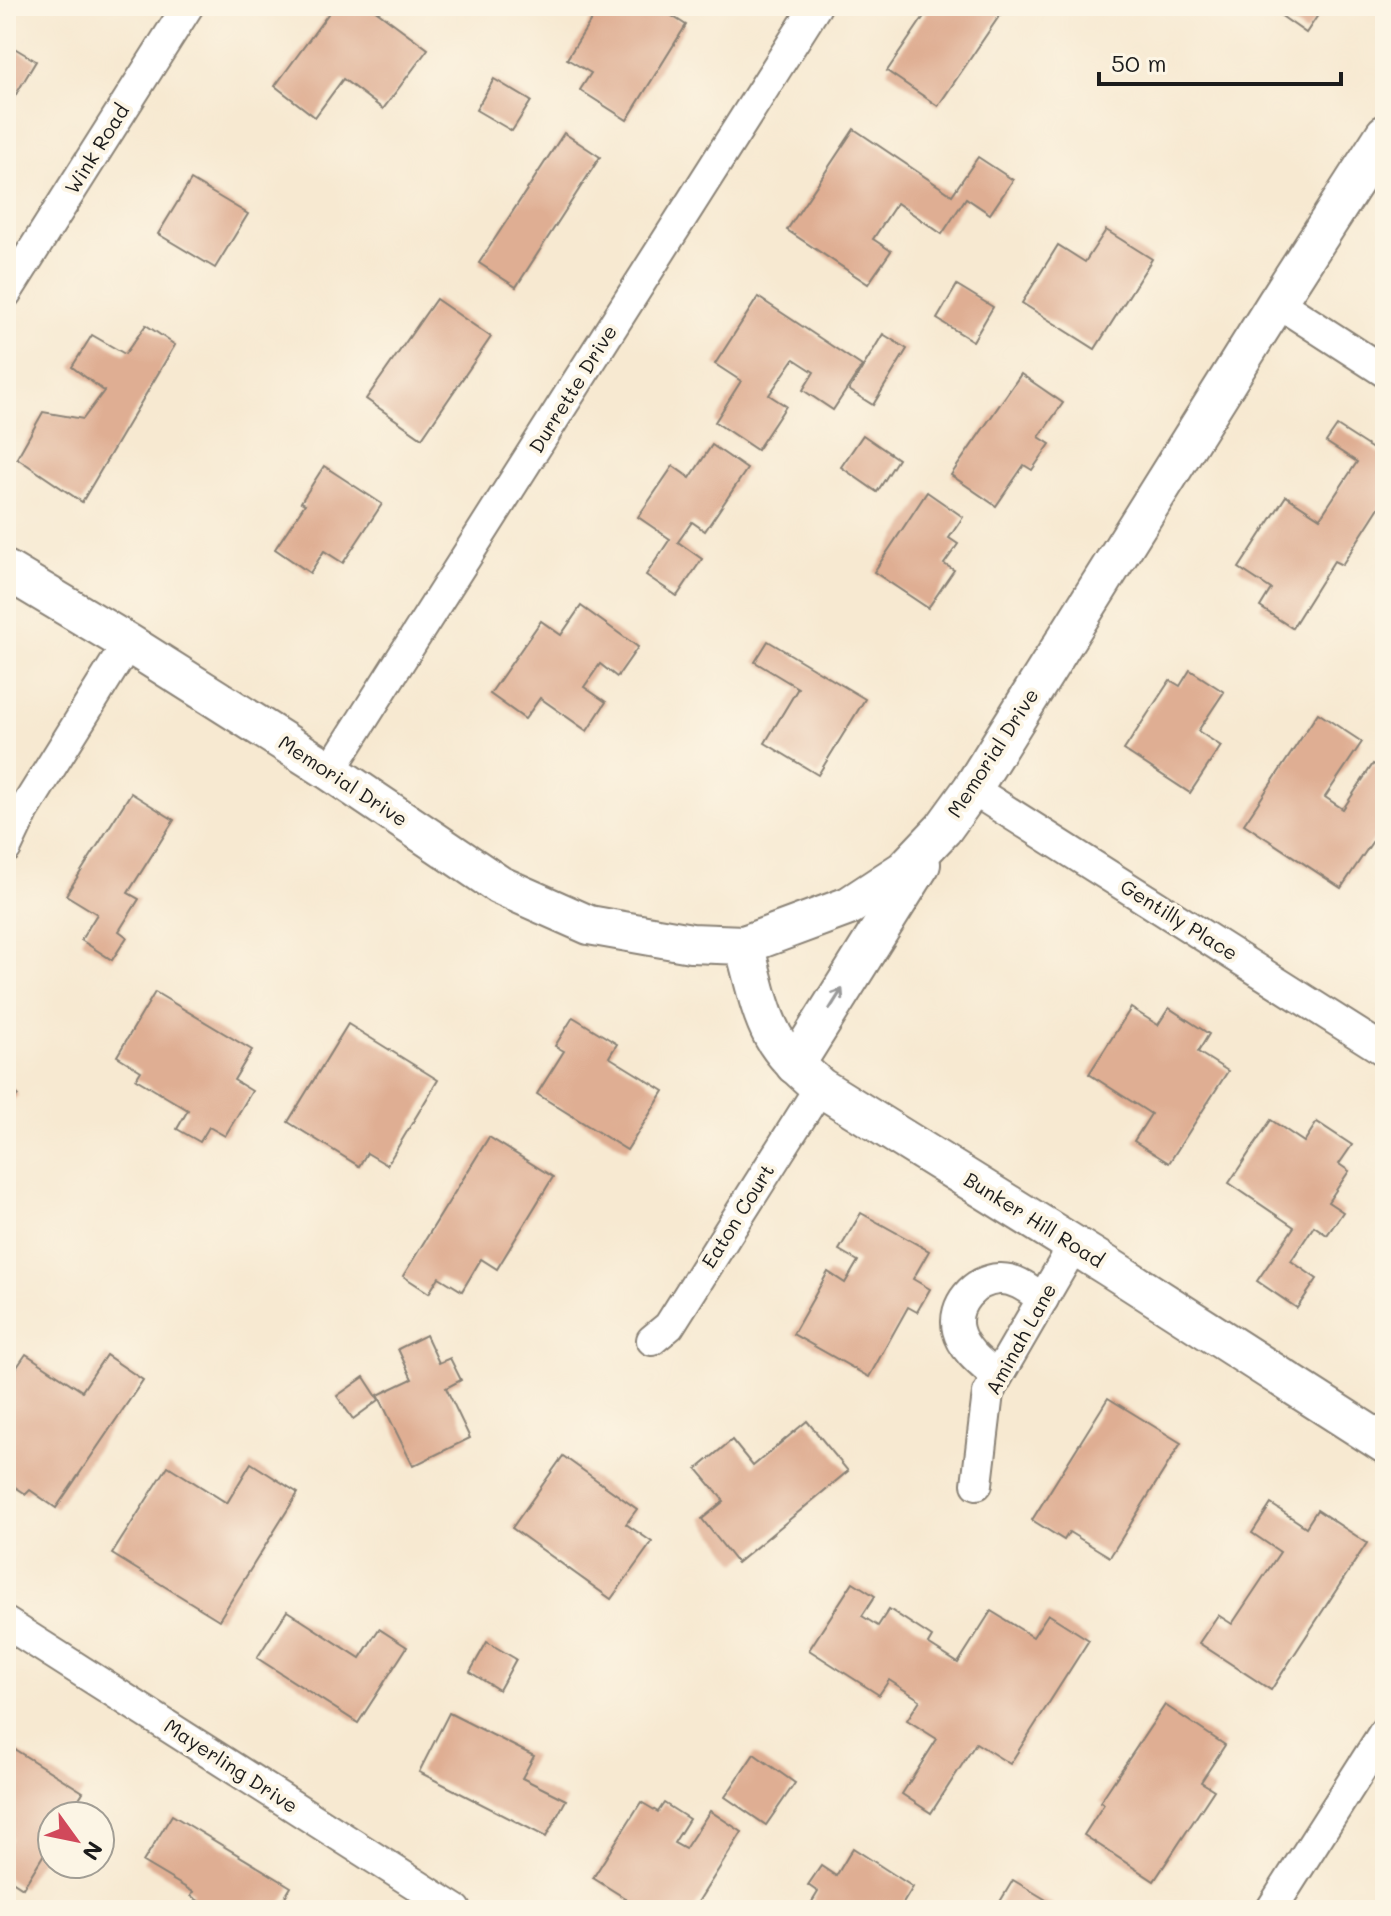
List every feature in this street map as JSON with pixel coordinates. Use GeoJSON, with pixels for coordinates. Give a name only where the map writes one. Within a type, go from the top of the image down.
{"type":"FeatureCollection","features":[{"type":"Feature","properties":{"kind":"street","name":"Wink Road"},"geometry":{"type":"LineString","coordinates":[[6,293],[188,6]]}},
{"type":"Feature","properties":{"kind":"street","name":"Durrette Drive"},"geometry":{"type":"LineString","coordinates":[[330,771],[816,6]]}},
{"type":"Feature","properties":{"kind":"street","name":"Memorial Drive"},"geometry":{"type":"LineString","coordinates":[[6,570],[330,771],[499,885],[589,925],[691,943],[744,945],[849,906],[904,870],[943,829],[972,789],[1385,134]]}},
{"type":"Feature","properties":{"kind":"street"},"geometry":{"type":"LineString","coordinates":[[1277,302],[1385,372]]}},
{"type":"Feature","properties":{"kind":"street"},"geometry":{"type":"LineString","coordinates":[[6,848],[24,810],[128,643]]}},
{"type":"Feature","properties":{"kind":"street","name":"Gentilly Place"},"geometry":{"type":"LineString","coordinates":[[972,789],[1385,1051]]}},
{"type":"Feature","properties":{"kind":"street"},"geometry":{"type":"LineString","coordinates":[[807,1076],[943,829]]}},
{"type":"Feature","properties":{"kind":"street","name":"Bunker Hill Road"},"geometry":{"type":"LineString","coordinates":[[744,945],[773,1037],[807,1076],[1385,1444]]}},
{"type":"Feature","properties":{"kind":"street","name":"Eaton Court"},"geometry":{"type":"LineString","coordinates":[[652,1340],[669,1326],[807,1076]]}},
{"type":"Feature","properties":{"kind":"street","name":"Aminah Lane"},"geometry":{"type":"LineString","coordinates":[[977,1484],[988,1393],[1074,1245]]}},
{"type":"Feature","properties":{"kind":"street"},"geometry":{"type":"LineString","coordinates":[[997,1377],[967,1349],[958,1329],[960,1304],[977,1285],[1000,1279],[1023,1284],[1043,1299]]}},
{"type":"Feature","properties":{"kind":"street","name":"Mayerling Drive"},"geometry":{"type":"LineString","coordinates":[[6,1623],[423,1901],[456,1910]]}},
{"type":"Feature","properties":{"kind":"street"},"geometry":{"type":"LineString","coordinates":[[1271,1910],[1385,1731]]}},
{"type":"Feature","properties":{"kind":"building"},"geometry":{"type":"Polygon","coordinates":[[[334,6],[370,6],[428,49],[383,109],[343,79],[315,117],[275,86],[334,6]]]}},
{"type":"Feature","properties":{"kind":"building"},"geometry":{"type":"Polygon","coordinates":[[[600,6],[675,6],[669,14],[686,25],[627,120],[580,90],[591,73],[567,59],[600,6]]]}},
{"type":"Feature","properties":{"kind":"building"},"geometry":{"type":"Polygon","coordinates":[[[931,6],[1006,6],[938,106],[887,71],[931,6]]]}},
{"type":"Feature","properties":{"kind":"building"},"geometry":{"type":"Polygon","coordinates":[[[1271,6],[1324,6],[1306,33],[1271,6]]]}},
{"type":"Feature","properties":{"kind":"building"},"geometry":{"type":"Polygon","coordinates":[[[6,43],[36,61],[6,111],[6,43]]]}},
{"type":"Feature","properties":{"kind":"building"},"geometry":{"type":"Polygon","coordinates":[[[494,79],[531,101],[512,131],[476,110],[494,79]]]}},
{"type":"Feature","properties":{"kind":"building"},"geometry":{"type":"Polygon","coordinates":[[[854,129],[952,195],[978,157],[1013,180],[990,214],[966,198],[942,234],[897,203],[873,239],[891,251],[868,284],[787,230],[854,129]]]}},
{"type":"Feature","properties":{"kind":"building"},"geometry":{"type":"Polygon","coordinates":[[[564,133],[600,157],[516,287],[479,263],[564,133]]]}},
{"type":"Feature","properties":{"kind":"building"},"geometry":{"type":"Polygon","coordinates":[[[191,180],[248,214],[215,268],[158,234],[191,180]]]}},
{"type":"Feature","properties":{"kind":"building"},"geometry":{"type":"Polygon","coordinates":[[[1106,230],[1152,259],[1095,349],[1022,303],[1058,245],[1085,262],[1106,230]]]}},
{"type":"Feature","properties":{"kind":"building"},"geometry":{"type":"Polygon","coordinates":[[[957,285],[993,307],[973,341],[937,319],[957,285]]]}},
{"type":"Feature","properties":{"kind":"building"},"geometry":{"type":"Polygon","coordinates":[[[758,297],[862,366],[833,410],[803,390],[814,372],[794,359],[769,395],[786,406],[757,450],[715,422],[741,381],[715,364],[758,297]]]}},
{"type":"Feature","properties":{"kind":"building"},"geometry":{"type":"Polygon","coordinates":[[[436,299],[491,337],[422,438],[366,399],[436,299]]]}},
{"type":"Feature","properties":{"kind":"building"},"geometry":{"type":"Polygon","coordinates":[[[146,325],[175,345],[82,502],[17,458],[43,412],[83,419],[104,391],[72,367],[92,335],[125,354],[146,325]]]}},
{"type":"Feature","properties":{"kind":"building"},"geometry":{"type":"Polygon","coordinates":[[[883,334],[907,349],[873,405],[849,390],[883,334]]]}},
{"type":"Feature","properties":{"kind":"building"},"geometry":{"type":"Polygon","coordinates":[[[1021,374],[1063,403],[1039,437],[1050,444],[1032,470],[1024,465],[996,506],[951,475],[1021,374]]]}},
{"type":"Feature","properties":{"kind":"building"},"geometry":{"type":"Polygon","coordinates":[[[1337,426],[1385,457],[1385,498],[1342,565],[1334,561],[1292,628],[1260,607],[1271,589],[1239,568],[1286,496],[1320,518],[1357,462],[1326,442],[1337,426]]]}},
{"type":"Feature","properties":{"kind":"building"},"geometry":{"type":"Polygon","coordinates":[[[863,435],[898,459],[877,492],[841,467],[863,435]]]}},
{"type":"Feature","properties":{"kind":"building"},"geometry":{"type":"Polygon","coordinates":[[[712,445],[747,469],[705,531],[692,522],[678,542],[702,559],[677,596],[646,575],[670,539],[638,517],[673,466],[690,478],[712,445]]]}},
{"type":"Feature","properties":{"kind":"building"},"geometry":{"type":"Polygon","coordinates":[[[324,466],[382,504],[343,563],[324,551],[310,573],[275,549],[305,504],[301,502],[324,466]]]}},
{"type":"Feature","properties":{"kind":"building"},"geometry":{"type":"Polygon","coordinates":[[[927,492],[963,517],[949,538],[958,544],[944,564],[954,570],[928,608],[874,572],[927,492]]]}},
{"type":"Feature","properties":{"kind":"building"},"geometry":{"type":"Polygon","coordinates":[[[581,606],[638,647],[617,677],[600,664],[584,687],[606,702],[587,731],[540,698],[525,719],[490,694],[541,621],[561,635],[581,606]]]}},
{"type":"Feature","properties":{"kind":"building"},"geometry":{"type":"Polygon","coordinates":[[[768,641],[865,699],[818,775],[765,743],[798,688],[755,662],[768,641]]]}},
{"type":"Feature","properties":{"kind":"building"},"geometry":{"type":"Polygon","coordinates":[[[1190,670],[1224,692],[1198,731],[1221,746],[1190,793],[1124,750],[1170,680],[1180,686],[1190,670]]]}},
{"type":"Feature","properties":{"kind":"building"},"geometry":{"type":"Polygon","coordinates":[[[1318,713],[1362,742],[1325,797],[1343,809],[1373,764],[1385,772],[1385,823],[1341,888],[1244,824],[1318,713]]]}},
{"type":"Feature","properties":{"kind":"building"},"geometry":{"type":"Polygon","coordinates":[[[131,793],[174,820],[128,893],[139,899],[119,931],[127,937],[112,960],[81,940],[97,914],[66,895],[131,793]]]}},
{"type":"Feature","properties":{"kind":"building"},"geometry":{"type":"Polygon","coordinates":[[[155,992],[252,1050],[234,1080],[252,1091],[225,1136],[209,1127],[200,1142],[177,1129],[188,1110],[136,1079],[141,1071],[117,1056],[155,992]]]}},
{"type":"Feature","properties":{"kind":"building"},"geometry":{"type":"Polygon","coordinates":[[[1131,1008],[1158,1025],[1169,1008],[1209,1034],[1198,1052],[1228,1071],[1169,1163],[1134,1141],[1151,1114],[1089,1074],[1131,1008]]]}},
{"type":"Feature","properties":{"kind":"building"},"geometry":{"type":"Polygon","coordinates":[[[573,1017],[617,1044],[609,1057],[664,1091],[627,1150],[537,1094],[564,1051],[555,1046],[573,1017]]]}},
{"type":"Feature","properties":{"kind":"building"},"geometry":{"type":"Polygon","coordinates":[[[348,1024],[438,1080],[387,1165],[367,1153],[359,1166],[288,1122],[348,1024]]]}},
{"type":"Feature","properties":{"kind":"building"},"geometry":{"type":"Polygon","coordinates":[[[6,1082],[18,1095],[6,1107],[6,1082]]]}},
{"type":"Feature","properties":{"kind":"building"},"geometry":{"type":"Polygon","coordinates":[[[1271,1120],[1304,1142],[1317,1122],[1352,1145],[1339,1164],[1349,1171],[1328,1202],[1343,1212],[1327,1235],[1314,1226],[1291,1261],[1317,1279],[1297,1308],[1257,1281],[1294,1227],[1229,1183],[1271,1120]]]}},
{"type":"Feature","properties":{"kind":"building"},"geometry":{"type":"Polygon","coordinates":[[[489,1137],[553,1177],[497,1269],[481,1259],[462,1291],[439,1277],[429,1293],[403,1276],[489,1137]]]}},
{"type":"Feature","properties":{"kind":"building"},"geometry":{"type":"Polygon","coordinates":[[[861,1213],[929,1251],[913,1279],[930,1289],[917,1312],[908,1307],[869,1377],[793,1334],[828,1272],[845,1283],[858,1261],[839,1250],[861,1213]]]}},
{"type":"Feature","properties":{"kind":"building"},"geometry":{"type":"Polygon","coordinates":[[[426,1335],[439,1363],[450,1358],[461,1380],[446,1388],[470,1438],[413,1466],[378,1395],[412,1379],[398,1349],[426,1335]]]}},
{"type":"Feature","properties":{"kind":"building"},"geometry":{"type":"Polygon","coordinates":[[[26,1354],[82,1391],[106,1355],[143,1380],[56,1508],[30,1490],[26,1494],[6,1481],[6,1383],[26,1354]]]}},
{"type":"Feature","properties":{"kind":"building"},"geometry":{"type":"Polygon","coordinates":[[[364,1377],[379,1400],[353,1419],[337,1396],[364,1377]]]}},
{"type":"Feature","properties":{"kind":"building"},"geometry":{"type":"Polygon","coordinates":[[[1108,1398],[1181,1443],[1110,1557],[1069,1532],[1064,1540],[1032,1520],[1108,1398]]]}},
{"type":"Feature","properties":{"kind":"building"},"geometry":{"type":"Polygon","coordinates":[[[807,1421],[848,1471],[737,1563],[702,1519],[724,1501],[697,1469],[732,1440],[753,1466],[807,1421]]]}},
{"type":"Feature","properties":{"kind":"building"},"geometry":{"type":"Polygon","coordinates":[[[563,1456],[637,1509],[626,1524],[652,1542],[611,1599],[512,1528],[563,1456]]]}},
{"type":"Feature","properties":{"kind":"building"},"geometry":{"type":"Polygon","coordinates":[[[251,1463],[298,1493],[219,1620],[112,1554],[168,1466],[227,1503],[251,1463]]]}},
{"type":"Feature","properties":{"kind":"building"},"geometry":{"type":"Polygon","coordinates":[[[1271,1504],[1306,1527],[1317,1510],[1367,1543],[1271,1690],[1199,1643],[1218,1615],[1232,1624],[1280,1552],[1252,1533],[1271,1504]]]}},
{"type":"Feature","properties":{"kind":"building"},"geometry":{"type":"Polygon","coordinates":[[[853,1582],[875,1596],[862,1616],[878,1626],[889,1609],[932,1637],[928,1644],[958,1663],[991,1611],[1033,1637],[1048,1614],[1089,1640],[1010,1764],[976,1743],[931,1813],[902,1794],[937,1739],[907,1720],[920,1700],[889,1680],[879,1695],[809,1650],[853,1582]]]}},
{"type":"Feature","properties":{"kind":"building"},"geometry":{"type":"Polygon","coordinates":[[[287,1611],[360,1658],[379,1629],[407,1647],[358,1723],[257,1658],[287,1611]]]}},
{"type":"Feature","properties":{"kind":"building"},"geometry":{"type":"Polygon","coordinates":[[[487,1642],[516,1659],[499,1690],[470,1672],[487,1642]]]}},
{"type":"Feature","properties":{"kind":"building"},"geometry":{"type":"Polygon","coordinates":[[[1165,1705],[1225,1745],[1201,1782],[1214,1790],[1154,1881],[1084,1835],[1104,1804],[1100,1802],[1165,1705]]]}},
{"type":"Feature","properties":{"kind":"building"},"geometry":{"type":"Polygon","coordinates":[[[449,1713],[534,1756],[522,1778],[566,1800],[546,1837],[419,1772],[449,1713]]]}},
{"type":"Feature","properties":{"kind":"building"},"geometry":{"type":"Polygon","coordinates":[[[6,1744],[83,1792],[78,1800],[36,1800],[36,1867],[23,1888],[6,1877],[6,1847],[12,1838],[6,1835],[6,1744]]]}},
{"type":"Feature","properties":{"kind":"building"},"geometry":{"type":"Polygon","coordinates":[[[754,1754],[795,1783],[766,1825],[725,1797],[754,1754]]]}},
{"type":"Feature","properties":{"kind":"building"},"geometry":{"type":"Polygon","coordinates":[[[641,1802],[658,1812],[664,1803],[689,1819],[674,1843],[685,1849],[710,1811],[742,1832],[693,1910],[644,1910],[593,1878],[641,1802]]]}},
{"type":"Feature","properties":{"kind":"building"},"geometry":{"type":"Polygon","coordinates":[[[172,1815],[291,1887],[277,1910],[213,1910],[191,1896],[193,1892],[143,1862],[172,1815]]]}},
{"type":"Feature","properties":{"kind":"building"},"geometry":{"type":"Polygon","coordinates":[[[853,1848],[913,1887],[899,1910],[807,1910],[818,1892],[808,1885],[821,1866],[836,1876],[853,1848]]]}},
{"type":"Feature","properties":{"kind":"building"},"geometry":{"type":"Polygon","coordinates":[[[1013,1880],[1053,1904],[1049,1910],[995,1910],[1013,1880]]]}}]}
